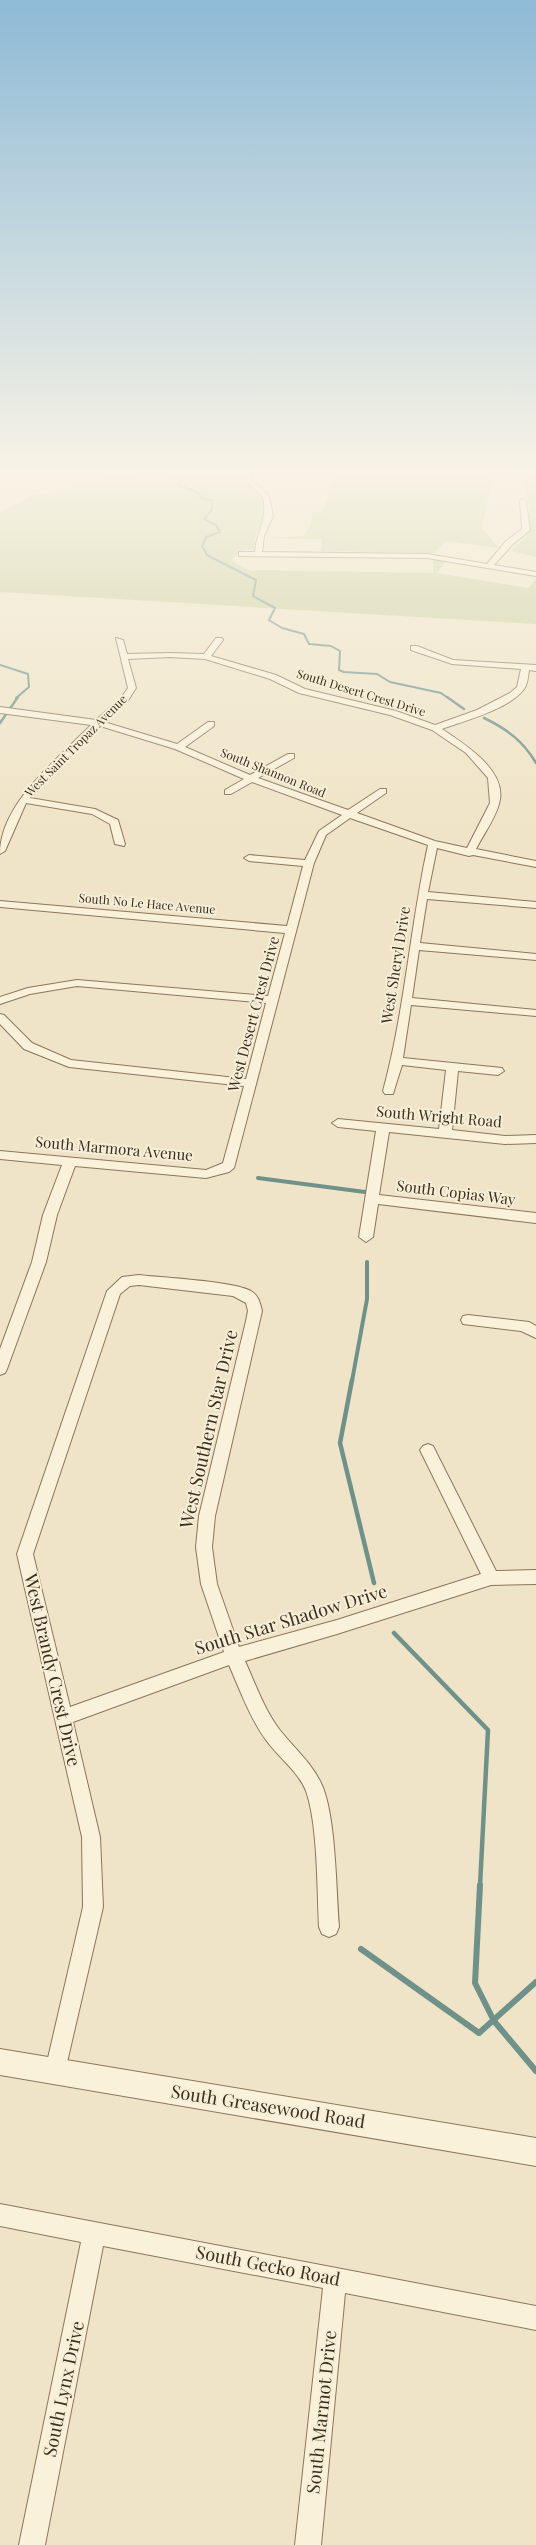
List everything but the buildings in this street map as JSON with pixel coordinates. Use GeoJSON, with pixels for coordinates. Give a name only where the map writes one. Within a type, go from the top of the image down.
{"type":"FeatureCollection","features":[{"type":"Feature","properties":{"kind":"street","name":"West Saint Tropaz Avenue"},"geometry":{"type":"LineString","coordinates":[[0,851],[23,800],[98,723],[124,700],[132,688],[119,640]]}},
{"type":"Feature","properties":{"kind":"street"},"geometry":{"type":"LineString","coordinates":[[206,657],[219,640]]}},
{"type":"Feature","properties":{"kind":"street"},"geometry":{"type":"LineString","coordinates":[[414,648],[452,662],[536,668]]}},
{"type":"Feature","properties":{"kind":"street","name":"South Desert Crest Drive"},"geometry":{"type":"LineString","coordinates":[[125,657],[170,655],[206,657],[273,677],[302,691],[393,713],[435,728],[469,751],[494,778],[495,803],[469,853]]}},
{"type":"Feature","properties":{"kind":"street"},"geometry":{"type":"LineString","coordinates":[[435,728],[481,711],[509,698],[521,688],[526,667]]}},
{"type":"Feature","properties":{"kind":"street","name":"South Shannon Road"},"geometry":{"type":"LineString","coordinates":[[0,710],[98,723],[178,747],[251,779],[347,815],[433,844],[469,853],[536,864]]}},
{"type":"Feature","properties":{"kind":"street"},"geometry":{"type":"LineString","coordinates":[[178,747],[211,724]]}},
{"type":"Feature","properties":{"kind":"street"},"geometry":{"type":"LineString","coordinates":[[228,792],[292,756]]}},
{"type":"Feature","properties":{"kind":"street"},"geometry":{"type":"LineString","coordinates":[[32,775],[44,778]]}},
{"type":"Feature","properties":{"kind":"street","name":"West Desert Crest Drive"},"geometry":{"type":"LineString","coordinates":[[228,1173],[309,863],[322,833],[383,791]]}},
{"type":"Feature","properties":{"kind":"street"},"geometry":{"type":"LineString","coordinates":[[23,800],[95,812],[115,822],[120,844]]}},
{"type":"Feature","properties":{"kind":"street","name":"West Sheryl Drive"},"geometry":{"type":"LineString","coordinates":[[389,1091],[397,1061],[413,946],[433,844]]}},
{"type":"Feature","properties":{"kind":"street"},"geometry":{"type":"LineString","coordinates":[[249,858],[309,863]]}},
{"type":"Feature","properties":{"kind":"street"},"geometry":{"type":"LineString","coordinates":[[422,895],[536,905]]}},
{"type":"Feature","properties":{"kind":"street","name":"South No Le Hace Avenue"},"geometry":{"type":"LineString","coordinates":[[0,904],[292,930]]}},
{"type":"Feature","properties":{"kind":"street"},"geometry":{"type":"LineString","coordinates":[[413,946],[536,957]]}},
{"type":"Feature","properties":{"kind":"street"},"geometry":{"type":"LineString","coordinates":[[0,1001],[28,992],[77,983],[273,1000]]}},
{"type":"Feature","properties":{"kind":"street"},"geometry":{"type":"LineString","coordinates":[[406,1001],[536,1013]]}},
{"type":"Feature","properties":{"kind":"street"},"geometry":{"type":"LineString","coordinates":[[0,1018],[28,1046],[70,1063],[251,1083]]}},
{"type":"Feature","properties":{"kind":"street"},"geometry":{"type":"LineString","coordinates":[[397,1061],[498,1071]]}},
{"type":"Feature","properties":{"kind":"street"},"geometry":{"type":"LineString","coordinates":[[445,1133],[452,1067]]}},
{"type":"Feature","properties":{"kind":"street","name":"South Wright Road"},"geometry":{"type":"LineString","coordinates":[[338,1123],[506,1140],[536,1139]]}},
{"type":"Feature","properties":{"kind":"street"},"geometry":{"type":"LineString","coordinates":[[366,1238],[383,1128]]}},
{"type":"Feature","properties":{"kind":"street","name":"South Marmora Avenue"},"geometry":{"type":"LineString","coordinates":[[0,1155],[197,1174],[228,1173]]}},
{"type":"Feature","properties":{"kind":"street"},"geometry":{"type":"LineString","coordinates":[[0,1369],[39,1262],[50,1215],[70,1162]]}},
{"type":"Feature","properties":{"kind":"street","name":"South Copias Way"},"geometry":{"type":"LineString","coordinates":[[373,1199],[536,1218]]}},
{"type":"Feature","properties":{"kind":"street","name":"West Southern Star Drive"},"geometry":{"type":"LineString","coordinates":[[120,1279],[233,1291],[258,1299],[207,1516],[204,1546],[209,1584],[234,1656],[253,1700],[272,1734],[299,1764],[314,1788],[321,1819],[329,1927]]}},
{"type":"Feature","properties":{"kind":"street","name":"West Brandy Crest Drive"},"geometry":{"type":"LineString","coordinates":[[55,2071],[93,1907],[91,1837],[25,1554],[111,1295],[120,1279]]}},
{"type":"Feature","properties":{"kind":"street"},"geometry":{"type":"LineString","coordinates":[[468,1320],[524,1326],[535,1330]]}},
{"type":"Feature","properties":{"kind":"street"},"geometry":{"type":"LineString","coordinates":[[428,1450],[491,1578]]}},
{"type":"Feature","properties":{"kind":"street","name":"South Star Shadow Drive"},"geometry":{"type":"LineString","coordinates":[[62,1718],[234,1656],[337,1627],[491,1578],[536,1577]]}},
{"type":"Feature","properties":{"kind":"street","name":"South Greasewood Road"},"geometry":{"type":"LineString","coordinates":[[0,2062],[536,2152]]}},
{"type":"Feature","properties":{"kind":"street","name":"South Gecko Road"},"geometry":{"type":"LineString","coordinates":[[0,2215],[536,2318]]}},
{"type":"Feature","properties":{"kind":"street","name":"South Lynx Drive"},"geometry":{"type":"LineString","coordinates":[[32,2545],[94,2234]]}},
{"type":"Feature","properties":{"kind":"street","name":"South Marmot Drive"},"geometry":{"type":"LineString","coordinates":[[308,2545],[335,2278]]}},
{"type":"Feature","properties":{"kind":"green space"},"geometry":{"type":"Polygon","coordinates":[[[0,590],[536,590],[536,624],[0,592],[0,590]]]}},
{"type":"Feature","properties":{"kind":"waterway"},"geometry":{"type":"LineString","coordinates":[[254,590],[253,596],[275,608],[269,620],[282,628],[304,634],[309,644],[331,646],[340,651],[339,670],[377,674],[390,682],[441,693],[448,698]]}},
{"type":"Feature","properties":{"kind":"waterway"},"geometry":{"type":"LineString","coordinates":[[0,665],[28,674],[29,687],[16,698]]}},
{"type":"Feature","properties":{"kind":"waterway"},"geometry":{"type":"LineString","coordinates":[[0,723],[18,697]]}},
{"type":"Feature","properties":{"kind":"waterway"},"geometry":{"type":"LineString","coordinates":[[447,697],[464,709]]}},
{"type":"Feature","properties":{"kind":"waterway"},"geometry":{"type":"LineString","coordinates":[[484,718],[514,736],[526,748],[536,763]]}},
{"type":"Feature","properties":{"kind":"waterway"},"geometry":{"type":"LineString","coordinates":[[258,1178],[365,1192]]}},
{"type":"Feature","properties":{"kind":"waterway"},"geometry":{"type":"LineString","coordinates":[[352,1381],[367,1299],[367,1262]]}},
{"type":"Feature","properties":{"kind":"waterway"},"geometry":{"type":"LineString","coordinates":[[352,1380],[340,1443],[374,1583]]}},
{"type":"Feature","properties":{"kind":"waterway"},"geometry":{"type":"LineString","coordinates":[[394,1633],[488,1730],[480,1886]]}},
{"type":"Feature","properties":{"kind":"waterway"},"geometry":{"type":"LineString","coordinates":[[480,1885],[475,1983],[494,2020]]}},
{"type":"Feature","properties":{"kind":"waterway"},"geometry":{"type":"LineString","coordinates":[[361,1949],[479,2033],[494,2020]]}},
{"type":"Feature","properties":{"kind":"waterway"},"geometry":{"type":"LineString","coordinates":[[494,2020],[536,1982]]}},
{"type":"Feature","properties":{"kind":"waterway"},"geometry":{"type":"LineString","coordinates":[[494,2020],[536,2071]]}}]}
